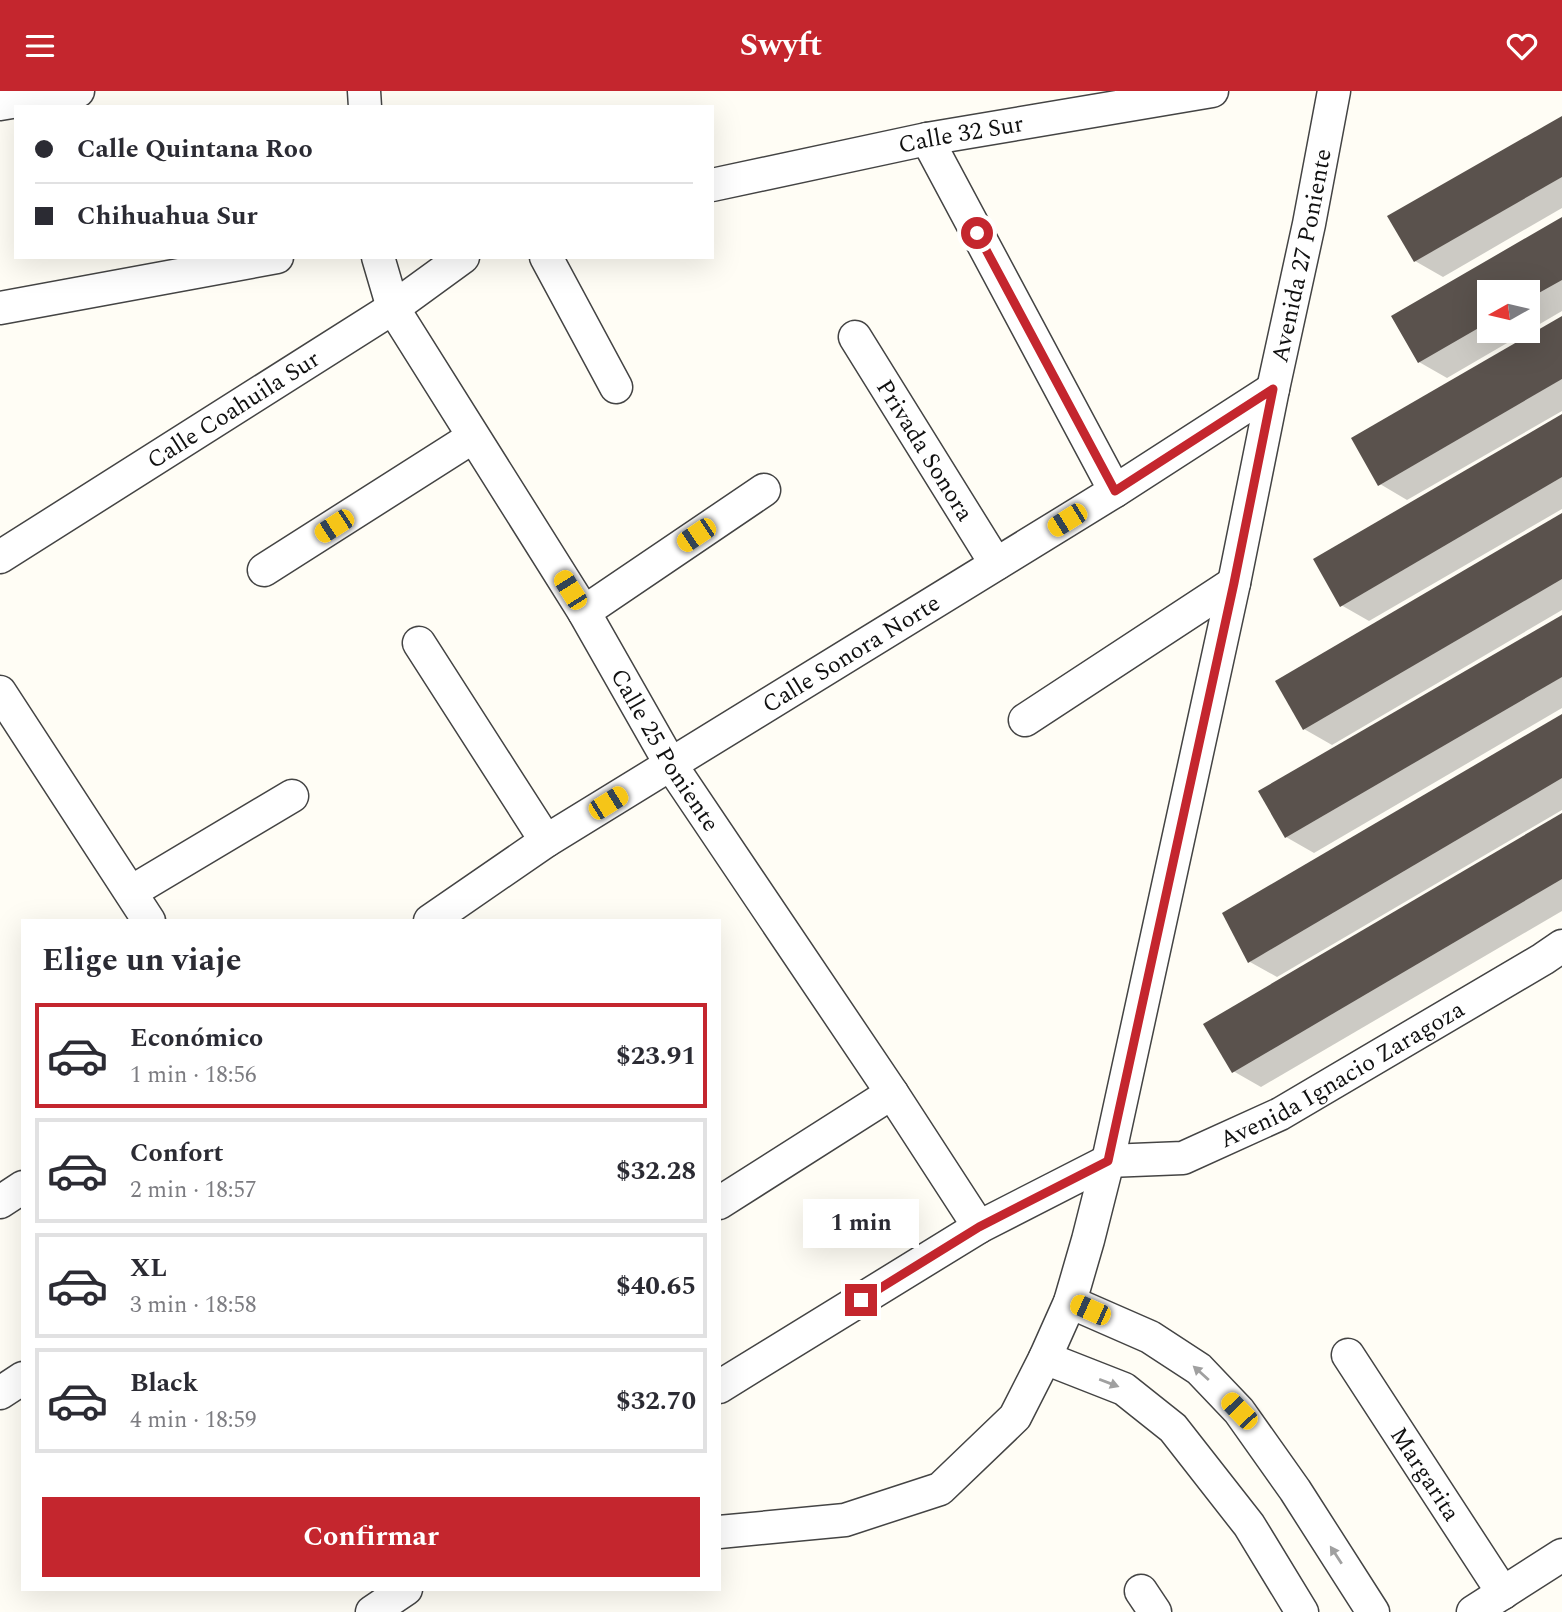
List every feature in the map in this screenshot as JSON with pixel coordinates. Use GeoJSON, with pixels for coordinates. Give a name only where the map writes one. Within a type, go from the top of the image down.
{"type":"FeatureCollection","features":[{"type":"Feature","properties":{"kind":"street"},"geometry":{"type":"LineString","coordinates":[[0,104],[78,91]]}},
{"type":"Feature","properties":{"kind":"street","name":"Calle 32 Sur"},"geometry":{"type":"LineString","coordinates":[[714,185],[927,139],[1212,91]]}},
{"type":"Feature","properties":{"kind":"street","name":"Avenida 27 Poniente"},"geometry":{"type":"LineString","coordinates":[[721,1532],[845,1520],[940,1489],[1015,1417],[1070,1301],[1108,1161],[1234,583],[1334,91]]}},
{"type":"Feature","properties":{"kind":"street"},"geometry":{"type":"LineString","coordinates":[[927,139],[1115,491]]}},
{"type":"Feature","properties":{"kind":"street"},"geometry":{"type":"LineString","coordinates":[[0,308],[266,259]]}},
{"type":"Feature","properties":{"kind":"street","name":"Calle 25 Poniente"},"geometry":{"type":"LineString","coordinates":[[379,259],[393,307],[583,612],[671,765],[979,1227]]}},
{"type":"Feature","properties":{"kind":"street","name":"Calle Coahuila Sur"},"geometry":{"type":"LineString","coordinates":[[0,557],[393,307],[460,259]]}},
{"type":"Feature","properties":{"kind":"street"},"geometry":{"type":"LineString","coordinates":[[548,259],[616,387]]}},
{"type":"Feature","properties":{"kind":"street","name":"Privada Sonora"},"geometry":{"type":"LineString","coordinates":[[855,337],[996,564]]}},
{"type":"Feature","properties":{"kind":"street","name":"Calle Sonora Norte"},"geometry":{"type":"LineString","coordinates":[[437,919],[470,910],[546,841],[1115,491],[1273,389]]}},
{"type":"Feature","properties":{"kind":"street"},"geometry":{"type":"LineString","coordinates":[[264,571],[473,437]]}},
{"type":"Feature","properties":{"kind":"street"},"geometry":{"type":"LineString","coordinates":[[583,612],[764,490]]}},
{"type":"Feature","properties":{"kind":"street"},"geometry":{"type":"LineString","coordinates":[[1025,720],[1234,583]]}},
{"type":"Feature","properties":{"kind":"street"},"geometry":{"type":"LineString","coordinates":[[419,643],[546,841]]}},
{"type":"Feature","properties":{"kind":"street"},"geometry":{"type":"LineString","coordinates":[[0,692],[10,730],[131,892],[148,919]]}},
{"type":"Feature","properties":{"kind":"street"},"geometry":{"type":"LineString","coordinates":[[131,892],[292,796]]}},
{"type":"Feature","properties":{"kind":"street","name":"Avenida Ignacio Zaragoza"},"geometry":{"type":"LineString","coordinates":[[1108,1161],[1183,1158],[1280,1114],[1562,946]]}},
{"type":"Feature","properties":{"kind":"street"},"geometry":{"type":"LineString","coordinates":[[721,1202],[892,1093]]}},
{"type":"Feature","properties":{"kind":"street"},"geometry":{"type":"LineString","coordinates":[[721,1386],[979,1227],[1108,1161]]}},
{"type":"Feature","properties":{"kind":"street"},"geometry":{"type":"LineString","coordinates":[[0,1202],[21,1188]]}},
{"type":"Feature","properties":{"kind":"street"},"geometry":{"type":"LineString","coordinates":[[1070,1301],[1150,1337],[1199,1369],[1239,1411],[1295,1490],[1373,1612]]}},
{"type":"Feature","properties":{"kind":"street","name":"Margarita"},"geometry":{"type":"LineString","coordinates":[[1348,1355],[1503,1593]]}},
{"type":"Feature","properties":{"kind":"street"},"geometry":{"type":"LineString","coordinates":[[1045,1358],[1125,1389],[1173,1428],[1249,1525],[1302,1612]]}},
{"type":"Feature","properties":{"kind":"street"},"geometry":{"type":"LineString","coordinates":[[0,1393],[21,1379]]}},
{"type":"Feature","properties":{"kind":"street"},"geometry":{"type":"LineString","coordinates":[[1473,1612],[1562,1555]]}},
{"type":"Feature","properties":{"kind":"street"},"geometry":{"type":"LineString","coordinates":[[372,1612],[403,1591]]}},
{"type":"Feature","properties":{"kind":"building"},"geometry":{"type":"Polygon","coordinates":[[[1562,116],[1562,177],[1414,262],[1387,216],[1562,116]]]}},
{"type":"Feature","properties":{"kind":"building"},"geometry":{"type":"Polygon","coordinates":[[[1562,217],[1562,280],[1540,292],[1540,280],[1477,280],[1477,329],[1418,363],[1391,316],[1562,217]]]}},
{"type":"Feature","properties":{"kind":"building"},"geometry":{"type":"Polygon","coordinates":[[[1562,316],[1562,379],[1378,486],[1351,438],[1515,343],[1540,343],[1540,329],[1562,316]]]}},
{"type":"Feature","properties":{"kind":"building"},"geometry":{"type":"Polygon","coordinates":[[[1562,414],[1562,477],[1340,607],[1313,559],[1562,414]]]}},
{"type":"Feature","properties":{"kind":"building"},"geometry":{"type":"Polygon","coordinates":[[[1562,513],[1562,579],[1303,730],[1275,681],[1562,513]]]}},
{"type":"Feature","properties":{"kind":"building"},"geometry":{"type":"Polygon","coordinates":[[[1562,615],[1562,677],[1285,838],[1258,791],[1562,615]]]}},
{"type":"Feature","properties":{"kind":"building"},"geometry":{"type":"Polygon","coordinates":[[[1562,714],[1562,778],[1248,963],[1222,913],[1562,714]]]}},
{"type":"Feature","properties":{"kind":"building"},"geometry":{"type":"Polygon","coordinates":[[[1562,813],[1562,879],[1232,1073],[1203,1024],[1562,813]]]}},
{"type":"Feature","properties":{"kind":"route"},"geometry":{"type":"LineString","coordinates":[[861,1300],[979,1227],[1108,1161],[1234,583],[1273,389],[1115,491],[977,233]]}}]}
